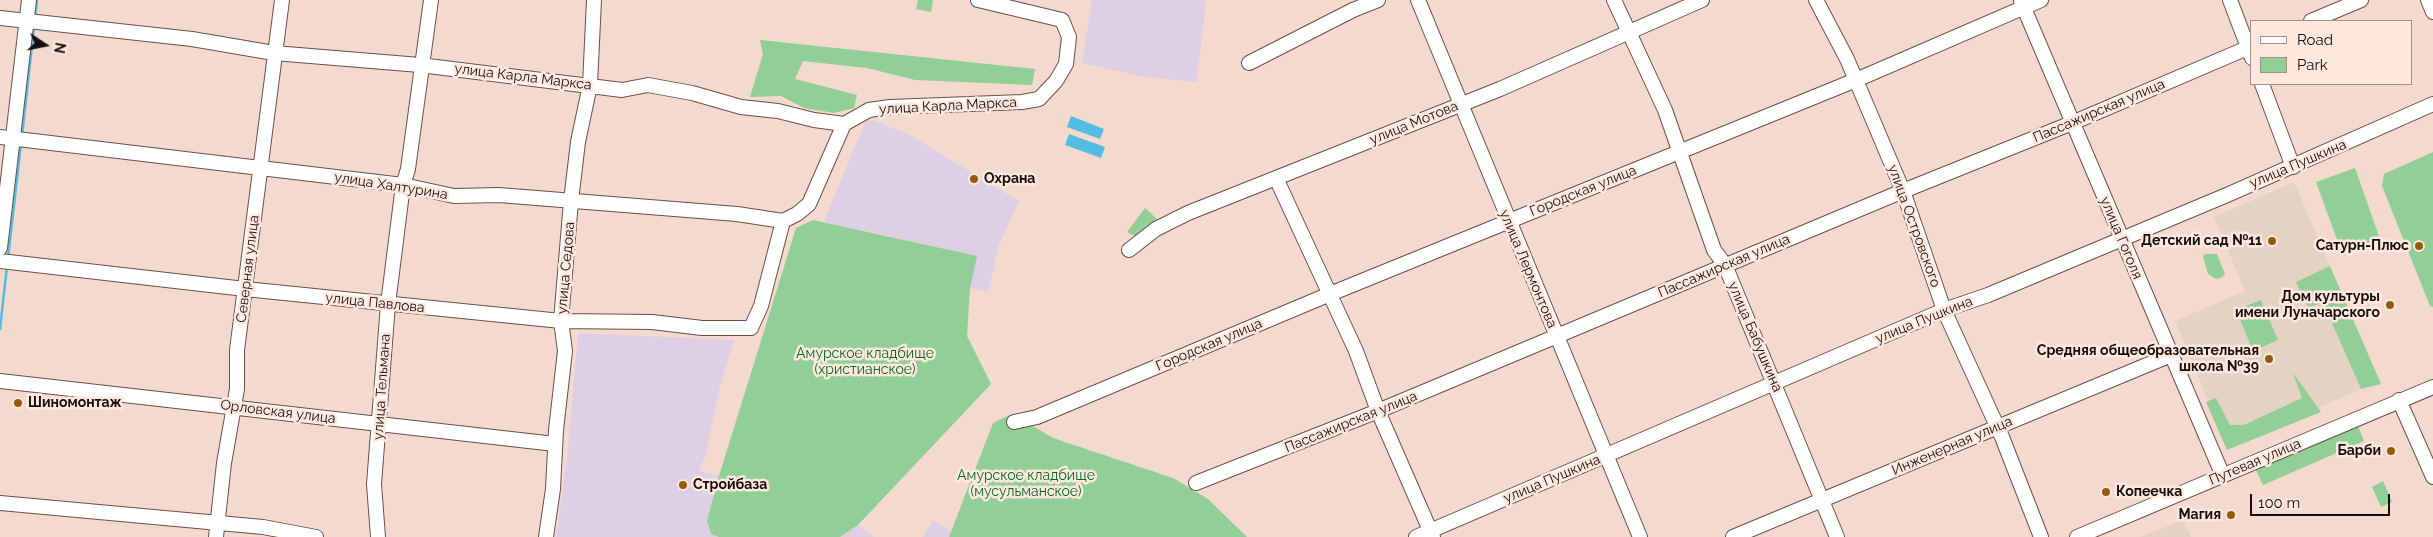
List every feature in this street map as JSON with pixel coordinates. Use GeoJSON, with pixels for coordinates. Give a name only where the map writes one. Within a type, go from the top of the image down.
{"type":"FeatureCollection","features":[{"type":"Feature","properties":{"kind":"street"},"geometry":{"type":"LineString","coordinates":[[0,248],[7,138],[29,0]]}},
{"type":"Feature","properties":{"kind":"street","name":"Северная улица"},"geometry":{"type":"LineString","coordinates":[[217,530],[237,389],[237,350],[282,0]]}},
{"type":"Feature","properties":{"kind":"street","name":"улица Тельмана"},"geometry":{"type":"LineString","coordinates":[[378,537],[374,484],[388,304],[403,185],[408,169],[420,65],[431,0]]}},
{"type":"Feature","properties":{"kind":"street","name":"улица Седова"},"geometry":{"type":"LineString","coordinates":[[546,537],[553,489],[555,444],[565,351],[562,321],[572,201],[578,142],[590,85],[594,0]]}},
{"type":"Feature","properties":{"kind":"street","name":"улица Карла Маркса"},"geometry":{"type":"LineString","coordinates":[[0,18],[192,39],[274,53],[420,65],[622,90],[648,86],[692,93],[741,108],[778,111],[814,120],[844,124],[869,110],[890,106],[1022,102],[1039,99],[1056,81],[1066,64],[1069,37],[1062,20],[978,0]]}},
{"type":"Feature","properties":{"kind":"street"},"geometry":{"type":"LineString","coordinates":[[1249,63],[1353,10],[1378,0]]}},
{"type":"Feature","properties":{"kind":"street","name":"улица Лермонтова"},"geometry":{"type":"LineString","coordinates":[[1418,0],[1640,537]]}},
{"type":"Feature","properties":{"kind":"street","name":"улица Бабушкина"},"geometry":{"type":"LineString","coordinates":[[1614,0],[1630,30],[1665,110],[1714,250],[1725,265],[1836,537]]}},
{"type":"Feature","properties":{"kind":"street","name":"улица Мотова"},"geometry":{"type":"LineString","coordinates":[[1129,250],[1156,229],[1188,213],[1500,89],[1630,30],[1702,0]]}},
{"type":"Feature","properties":{"kind":"street","name":"улица Островского"},"geometry":{"type":"LineString","coordinates":[[1816,0],[1847,59],[1903,191],[1944,310],[1997,428],[2041,537]]}},
{"type":"Feature","properties":{"kind":"street","name":"Городская улица"},"geometry":{"type":"LineString","coordinates":[[1014,422],[1037,417],[1330,294],[1856,80],[2023,4],[2040,0]]}},
{"type":"Feature","properties":{"kind":"street"},"geometry":{"type":"LineString","coordinates":[[2230,0],[2250,50]]}},
{"type":"Feature","properties":{"kind":"street"},"geometry":{"type":"LineString","coordinates":[[2313,20],[2361,0]]}},
{"type":"Feature","properties":{"kind":"street"},"geometry":{"type":"LineString","coordinates":[[2428,0],[2433,12]]}},
{"type":"Feature","properties":{"kind":"street","name":"улица Гоголя"},"geometry":{"type":"LineString","coordinates":[[2023,4],[2223,476]]}},
{"type":"Feature","properties":{"kind":"street","name":"Пассажирская улица"},"geometry":{"type":"LineString","coordinates":[[1196,483],[1378,411],[1903,191],[2250,50]]}},
{"type":"Feature","properties":{"kind":"street"},"geometry":{"type":"LineString","coordinates":[[2262,85],[2293,167]]}},
{"type":"Feature","properties":{"kind":"street","name":"улица Пушкина"},"geometry":{"type":"LineString","coordinates":[[1416,537],[1431,534],[1605,456],[1944,310],[1988,296],[2293,167],[2433,104]]}},
{"type":"Feature","properties":{"kind":"street"},"geometry":{"type":"LineString","coordinates":[[783,221],[797,214],[809,204],[844,124]]}},
{"type":"Feature","properties":{"kind":"street","name":"улица Халтурина"},"geometry":{"type":"LineString","coordinates":[[7,138],[260,166],[403,185],[454,196],[499,195],[737,214],[783,221]]}},
{"type":"Feature","properties":{"kind":"street"},"geometry":{"type":"LineString","coordinates":[[1276,178],[1356,351],[1378,411],[1431,534]]}},
{"type":"Feature","properties":{"kind":"street","name":"улица Павлова"},"geometry":{"type":"LineString","coordinates":[[0,261],[245,289],[562,321],[652,322],[702,328],[751,328],[761,306],[783,221]]}},
{"type":"Feature","properties":{"kind":"street","name":"Инженерная улица"},"geometry":{"type":"LineString","coordinates":[[1733,537],[2171,354]]}},
{"type":"Feature","properties":{"kind":"street","name":"Орловская улица"},"geometry":{"type":"LineString","coordinates":[[0,381],[555,444]]}},
{"type":"Feature","properties":{"kind":"street","name":"Путевая улица"},"geometry":{"type":"LineString","coordinates":[[2077,537],[2433,387]]}},
{"type":"Feature","properties":{"kind":"street"},"geometry":{"type":"LineString","coordinates":[[2399,400],[2433,476]]}},
{"type":"Feature","properties":{"kind":"street"},"geometry":{"type":"LineString","coordinates":[[0,503],[217,530],[263,527],[316,537]]}},
{"type":"Feature","properties":{"kind":"shaded area"},"geometry":{"type":"Polygon","coordinates":[[[1092,0],[1206,0],[1197,82],[1145,77],[1082,63],[1092,0]]]}},
{"type":"Feature","properties":{"kind":"shaded area"},"geometry":{"type":"Polygon","coordinates":[[[867,118],[908,134],[1019,201],[999,245],[988,292],[970,288],[976,256],[868,231],[841,228],[824,221],[867,118]]]}},
{"type":"Feature","properties":{"kind":"shaded area","name":"Средняя общеобразовательная школа №39"},"geometry":{"type":"Polygon","coordinates":[[[2294,182],[2330,266],[2296,283],[2322,303],[2361,389],[2228,448],[2175,321],[2245,291],[2214,217],[2294,182]]]}},
{"type":"Feature","properties":{"kind":"shaded area"},"geometry":{"type":"Polygon","coordinates":[[[578,333],[734,340],[719,390],[706,455],[699,471],[719,476],[707,521],[711,534],[719,537],[556,537],[567,458],[578,333]]]}},
{"type":"Feature","properties":{"kind":"shaded area"},"geometry":{"type":"Polygon","coordinates":[[[2183,520],[2191,537],[2141,537],[2183,520]]]}},
{"type":"Feature","properties":{"kind":"shaded area"},"geometry":{"type":"Polygon","coordinates":[[[933,521],[951,530],[949,537],[923,537],[933,521]]]}},
{"type":"Feature","properties":{"kind":"shaded area"},"geometry":{"type":"Polygon","coordinates":[[[858,525],[874,537],[840,537],[858,525]]]}},
{"type":"Feature","properties":{"kind":"green space"},"geometry":{"type":"Polygon","coordinates":[[[918,0],[933,0],[931,12],[916,9],[918,0]]]}},
{"type":"Feature","properties":{"kind":"green space"},"geometry":{"type":"Polygon","coordinates":[[[760,40],[1035,69],[1032,85],[915,80],[867,68],[803,61],[795,79],[857,95],[854,108],[834,113],[804,108],[781,96],[750,97],[763,54],[760,40]]]}},
{"type":"Feature","properties":{"kind":"green space","name":"Сатурн-Плюс"},"geometry":{"type":"Polygon","coordinates":[[[2433,152],[2433,307],[2430,306],[2382,186],[2384,174],[2433,152]]]}},
{"type":"Feature","properties":{"kind":"green space"},"geometry":{"type":"Polygon","coordinates":[[[2355,168],[2381,242],[2343,256],[2316,182],[2355,168]]]}},
{"type":"Feature","properties":{"kind":"green space"},"geometry":{"type":"Polygon","coordinates":[[[1145,208],[1160,222],[1137,237],[1127,232],[1145,208]]]}},
{"type":"Feature","properties":{"kind":"green space","name":"Амурское кладбище (христианское)"},"geometry":{"type":"Polygon","coordinates":[[[813,220],[977,256],[970,288],[967,336],[991,384],[858,525],[840,537],[719,537],[711,534],[707,521],[719,476],[796,228],[813,220]]]}},
{"type":"Feature","properties":{"kind":"green space"},"geometry":{"type":"Polygon","coordinates":[[[2206,254],[2217,254],[2225,274],[2221,278],[2216,279],[2208,274],[2203,256],[2206,254]]]}},
{"type":"Feature","properties":{"kind":"green space"},"geometry":{"type":"Polygon","coordinates":[[[2330,266],[2381,384],[2361,389],[2323,303],[2308,307],[2296,282],[2330,266]]]}},
{"type":"Feature","properties":{"kind":"green space"},"geometry":{"type":"Polygon","coordinates":[[[2261,300],[2278,340],[2253,351],[2236,310],[2261,300]]]}},
{"type":"Feature","properties":{"kind":"green space"},"geometry":{"type":"Polygon","coordinates":[[[2293,373],[2321,412],[2227,450],[2206,402],[2216,398],[2230,425],[2244,425],[2302,398],[2293,373]]]}},
{"type":"Feature","properties":{"kind":"green space","name":"Амурское кладбище (мусульманское)"},"geometry":{"type":"Polygon","coordinates":[[[1012,414],[1053,438],[1173,478],[1208,499],[1247,537],[949,537],[993,423],[1012,414]]]}},
{"type":"Feature","properties":{"kind":"green space"},"geometry":{"type":"Polygon","coordinates":[[[2358,426],[2364,441],[2263,485],[2256,470],[2358,426]]]}},
{"type":"Feature","properties":{"kind":"green space"},"geometry":{"type":"Polygon","coordinates":[[[2383,481],[2392,502],[2381,507],[2372,487],[2383,481]]]}},
{"type":"Feature","properties":{"kind":"water"},"geometry":{"type":"Polygon","coordinates":[[[1071,116],[1104,129],[1100,139],[1067,127],[1071,116]]]}},
{"type":"Feature","properties":{"kind":"water"},"geometry":{"type":"Polygon","coordinates":[[[1069,134],[1105,147],[1101,158],[1065,145],[1069,134]]]}},
{"type":"Feature","properties":{"kind":"waterway"},"geometry":{"type":"LineString","coordinates":[[35,17],[37,0]]}},
{"type":"Feature","properties":{"kind":"waterway"},"geometry":{"type":"LineString","coordinates":[[22,136],[34,27]]}},
{"type":"Feature","properties":{"kind":"waterway"},"geometry":{"type":"LineString","coordinates":[[8,258],[21,144]]}},
{"type":"Feature","properties":{"kind":"waterway"},"geometry":{"type":"LineString","coordinates":[[0,329],[7,266]]}},
{"type":"Feature","properties":{"kind":"place","name":"Охрана"},"geometry":{"type":"Point","coordinates":[974,179]}},
{"type":"Feature","properties":{"kind":"place","name":"Детский сад №11"},"geometry":{"type":"Point","coordinates":[2272,241]}},
{"type":"Feature","properties":{"kind":"place","name":"Сатурн-Плюс"},"geometry":{"type":"Point","coordinates":[2419,246]}},
{"type":"Feature","properties":{"kind":"place","name":"Дом культуры имени Луначарского"},"geometry":{"type":"Point","coordinates":[2390,305]}},
{"type":"Feature","properties":{"kind":"place","name":"Средняя общеобразовательная школа №39"},"geometry":{"type":"Point","coordinates":[2269,359]}},
{"type":"Feature","properties":{"kind":"place","name":"Шиномонтаж"},"geometry":{"type":"Point","coordinates":[18,403]}},
{"type":"Feature","properties":{"kind":"place","name":"Барби"},"geometry":{"type":"Point","coordinates":[2391,451]}},
{"type":"Feature","properties":{"kind":"place","name":"Стройбаза"},"geometry":{"type":"Point","coordinates":[683,485]}},
{"type":"Feature","properties":{"kind":"place","name":"Копеечка"},"geometry":{"type":"Point","coordinates":[2106,492]}},
{"type":"Feature","properties":{"kind":"place","name":"Магия"},"geometry":{"type":"Point","coordinates":[2231,515]}}]}
